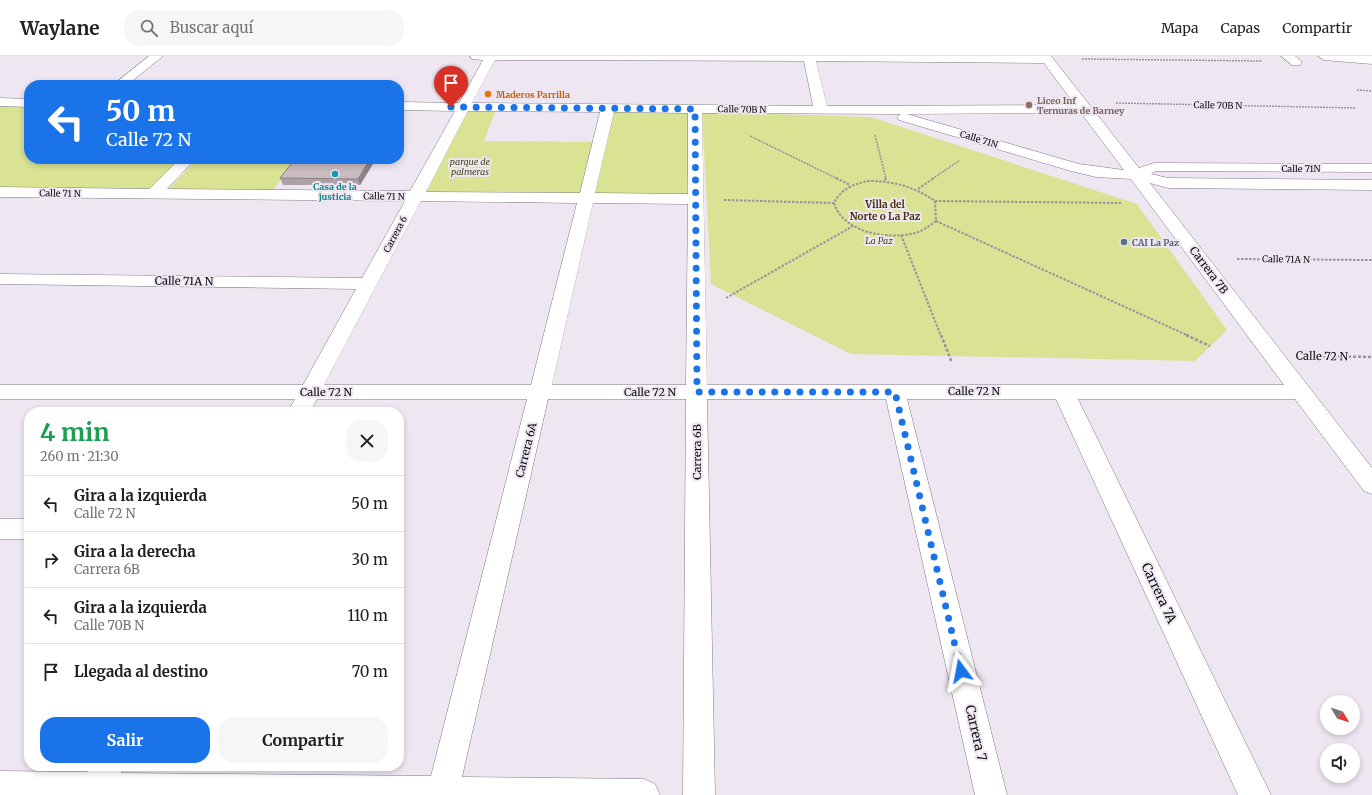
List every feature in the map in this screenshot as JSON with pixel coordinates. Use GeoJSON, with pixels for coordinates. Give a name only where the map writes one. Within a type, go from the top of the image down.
{"type":"FeatureCollection","features":[{"type":"Feature","properties":{"kind":"street"},"geometry":{"type":"LineString","coordinates":[[126,80],[157,56]]}},
{"type":"Feature","properties":{"kind":"street"},"geometry":{"type":"LineString","coordinates":[[476,56],[1046,57]]}},
{"type":"Feature","properties":{"kind":"street","name":"Carrera 6"},"geometry":{"type":"LineString","coordinates":[[302,407],[491,56]]}},
{"type":"Feature","properties":{"kind":"street"},"geometry":{"type":"LineString","coordinates":[[1324,56],[1372,60]]}},
{"type":"Feature","properties":{"kind":"street"},"geometry":{"type":"LineString","coordinates":[[809,57],[821,110]]}},
{"type":"Feature","properties":{"kind":"street","name":"Carrera 7B"},"geometry":{"type":"LineString","coordinates":[[1046,57],[1372,485]]}},
{"type":"Feature","properties":{"kind":"street"},"geometry":{"type":"LineString","coordinates":[[0,102],[24,103]]}},
{"type":"Feature","properties":{"kind":"street","name":"Calle 70B N"},"geometry":{"type":"LineString","coordinates":[[404,106],[821,110],[1083,106]]}},
{"type":"Feature","properties":{"kind":"street","name":"Carrera 6A"},"geometry":{"type":"LineString","coordinates":[[443,792],[608,108]]}},
{"type":"Feature","properties":{"kind":"street","name":"Carrera 6B"},"geometry":{"type":"LineString","coordinates":[[695,109],[699,795]]}},
{"type":"Feature","properties":{"kind":"street","name":"Calle 71N"},"geometry":{"type":"LineString","coordinates":[[821,110],[871,113],[913,119],[1076,168],[1096,172],[1136,175],[1168,183],[1372,185]]}},
{"type":"Feature","properties":{"kind":"street"},"geometry":{"type":"LineString","coordinates":[[154,194],[183,164]]}},
{"type":"Feature","properties":{"kind":"street","name":"Calle 71N"},"geometry":{"type":"LineString","coordinates":[[1136,175],[1154,167],[1372,168]]}},
{"type":"Feature","properties":{"kind":"street","name":"Calle 71 N"},"geometry":{"type":"LineString","coordinates":[[0,192],[696,199]]}},
{"type":"Feature","properties":{"kind":"street"},"geometry":{"type":"LineString","coordinates":[[0,207],[18,192]]}},
{"type":"Feature","properties":{"kind":"street","name":"Calle 71A N"},"geometry":{"type":"LineString","coordinates":[[0,279],[368,284]]}},
{"type":"Feature","properties":{"kind":"street","name":"Carrera 7A"},"geometry":{"type":"LineString","coordinates":[[1063,391],[1255,795]]}},
{"type":"Feature","properties":{"kind":"street","name":"Calle 72 N"},"geometry":{"type":"LineString","coordinates":[[0,392],[1301,392]]}},
{"type":"Feature","properties":{"kind":"street","name":"Carrera 7"},"geometry":{"type":"LineString","coordinates":[[895,392],[991,795]]}},
{"type":"Feature","properties":{"kind":"street"},"geometry":{"type":"LineString","coordinates":[[0,529],[24,529]]}},
{"type":"Feature","properties":{"kind":"street"},"geometry":{"type":"LineString","coordinates":[[0,787],[102,777],[443,792],[644,795]]}},
{"type":"Feature","properties":{"kind":"path"},"geometry":{"type":"LineString","coordinates":[[1046,57],[1291,59]]}},
{"type":"Feature","properties":{"kind":"path"},"geometry":{"type":"LineString","coordinates":[[1358,90],[1372,91]]}},
{"type":"Feature","properties":{"kind":"path","name":"Calle 70B N"},"geometry":{"type":"LineString","coordinates":[[1083,106],[1356,108]]}},
{"type":"Feature","properties":{"kind":"path"},"geometry":{"type":"LineString","coordinates":[[871,113],[886,181]]}},
{"type":"Feature","properties":{"kind":"path"},"geometry":{"type":"LineString","coordinates":[[744,133],[850,185]]}},
{"type":"Feature","properties":{"kind":"path"},"geometry":{"type":"LineString","coordinates":[[918,189],[986,142]]}},
{"type":"Feature","properties":{"kind":"path"},"geometry":{"type":"LineString","coordinates":[[936,221],[923,231],[901,235],[876,233],[853,226],[839,215],[834,203],[838,193],[850,185],[886,181],[903,184],[918,189],[935,201],[1158,204]]}},
{"type":"Feature","properties":{"kind":"path"},"geometry":{"type":"LineString","coordinates":[[696,199],[834,203]]}},
{"type":"Feature","properties":{"kind":"path"},"geometry":{"type":"LineString","coordinates":[[935,201],[936,221]]}},
{"type":"Feature","properties":{"kind":"path"},"geometry":{"type":"LineString","coordinates":[[936,221],[1210,346]]}},
{"type":"Feature","properties":{"kind":"path"},"geometry":{"type":"LineString","coordinates":[[696,313],[733,295],[853,226]]}},
{"type":"Feature","properties":{"kind":"path"},"geometry":{"type":"LineString","coordinates":[[901,235],[964,392]]}},
{"type":"Feature","properties":{"kind":"path","name":"Calle 71A N"},"geometry":{"type":"LineString","coordinates":[[1200,259],[1372,260]]}},
{"type":"Feature","properties":{"kind":"path","name":"Calle 72 N"},"geometry":{"type":"LineString","coordinates":[[1273,355],[1372,357]]}},
{"type":"Feature","properties":{"kind":"green space"},"geometry":{"type":"Polygon","coordinates":[[[0,102],[24,103],[24,164],[183,164],[154,193],[0,192],[0,102]]]}},
{"type":"Feature","properties":{"kind":"green space","name":"parque de palmeras"},"geometry":{"type":"Polygon","coordinates":[[[608,108],[695,109],[686,195],[425,196],[462,112],[495,112],[484,141],[600,142],[608,108]]]}},
{"type":"Feature","properties":{"kind":"green space","name":"La Paz"},"geometry":{"type":"Polygon","coordinates":[[[702,112],[871,117],[1137,204],[1227,330],[1195,361],[851,354],[711,284],[702,112]]]}},
{"type":"Feature","properties":{"kind":"green space"},"geometry":{"type":"Polygon","coordinates":[[[192,164],[293,164],[273,190],[168,190],[192,164]]]}},
{"type":"Feature","properties":{"kind":"building"},"geometry":{"type":"Polygon","coordinates":[[[291,164],[367,164],[358,179],[280,178],[291,164]]]}},
{"type":"Feature","properties":{"kind":"place","name":"Maderos Parrilla"},"geometry":{"type":"Point","coordinates":[488,94]}},
{"type":"Feature","properties":{"kind":"place","name":"Liceo Inf Ternuras de Barney"},"geometry":{"type":"Point","coordinates":[1029,105]}},
{"type":"Feature","properties":{"kind":"place","name":"Casa de la justicia"},"geometry":{"type":"Point","coordinates":[335,174]}},
{"type":"Feature","properties":{"kind":"place","name":"CAI La Paz"},"geometry":{"type":"Point","coordinates":[1124,242]}},
{"type":"Feature","properties":{"kind":"district","name":"Villa del Norte o La Paz"},"geometry":{"type":"Point","coordinates":[885,210]}},
{"type":"Feature","properties":{"kind":"route"},"geometry":{"type":"LineString","coordinates":[[451,107],[695,109],[697,392],[895,392],[961,671]]}}]}
